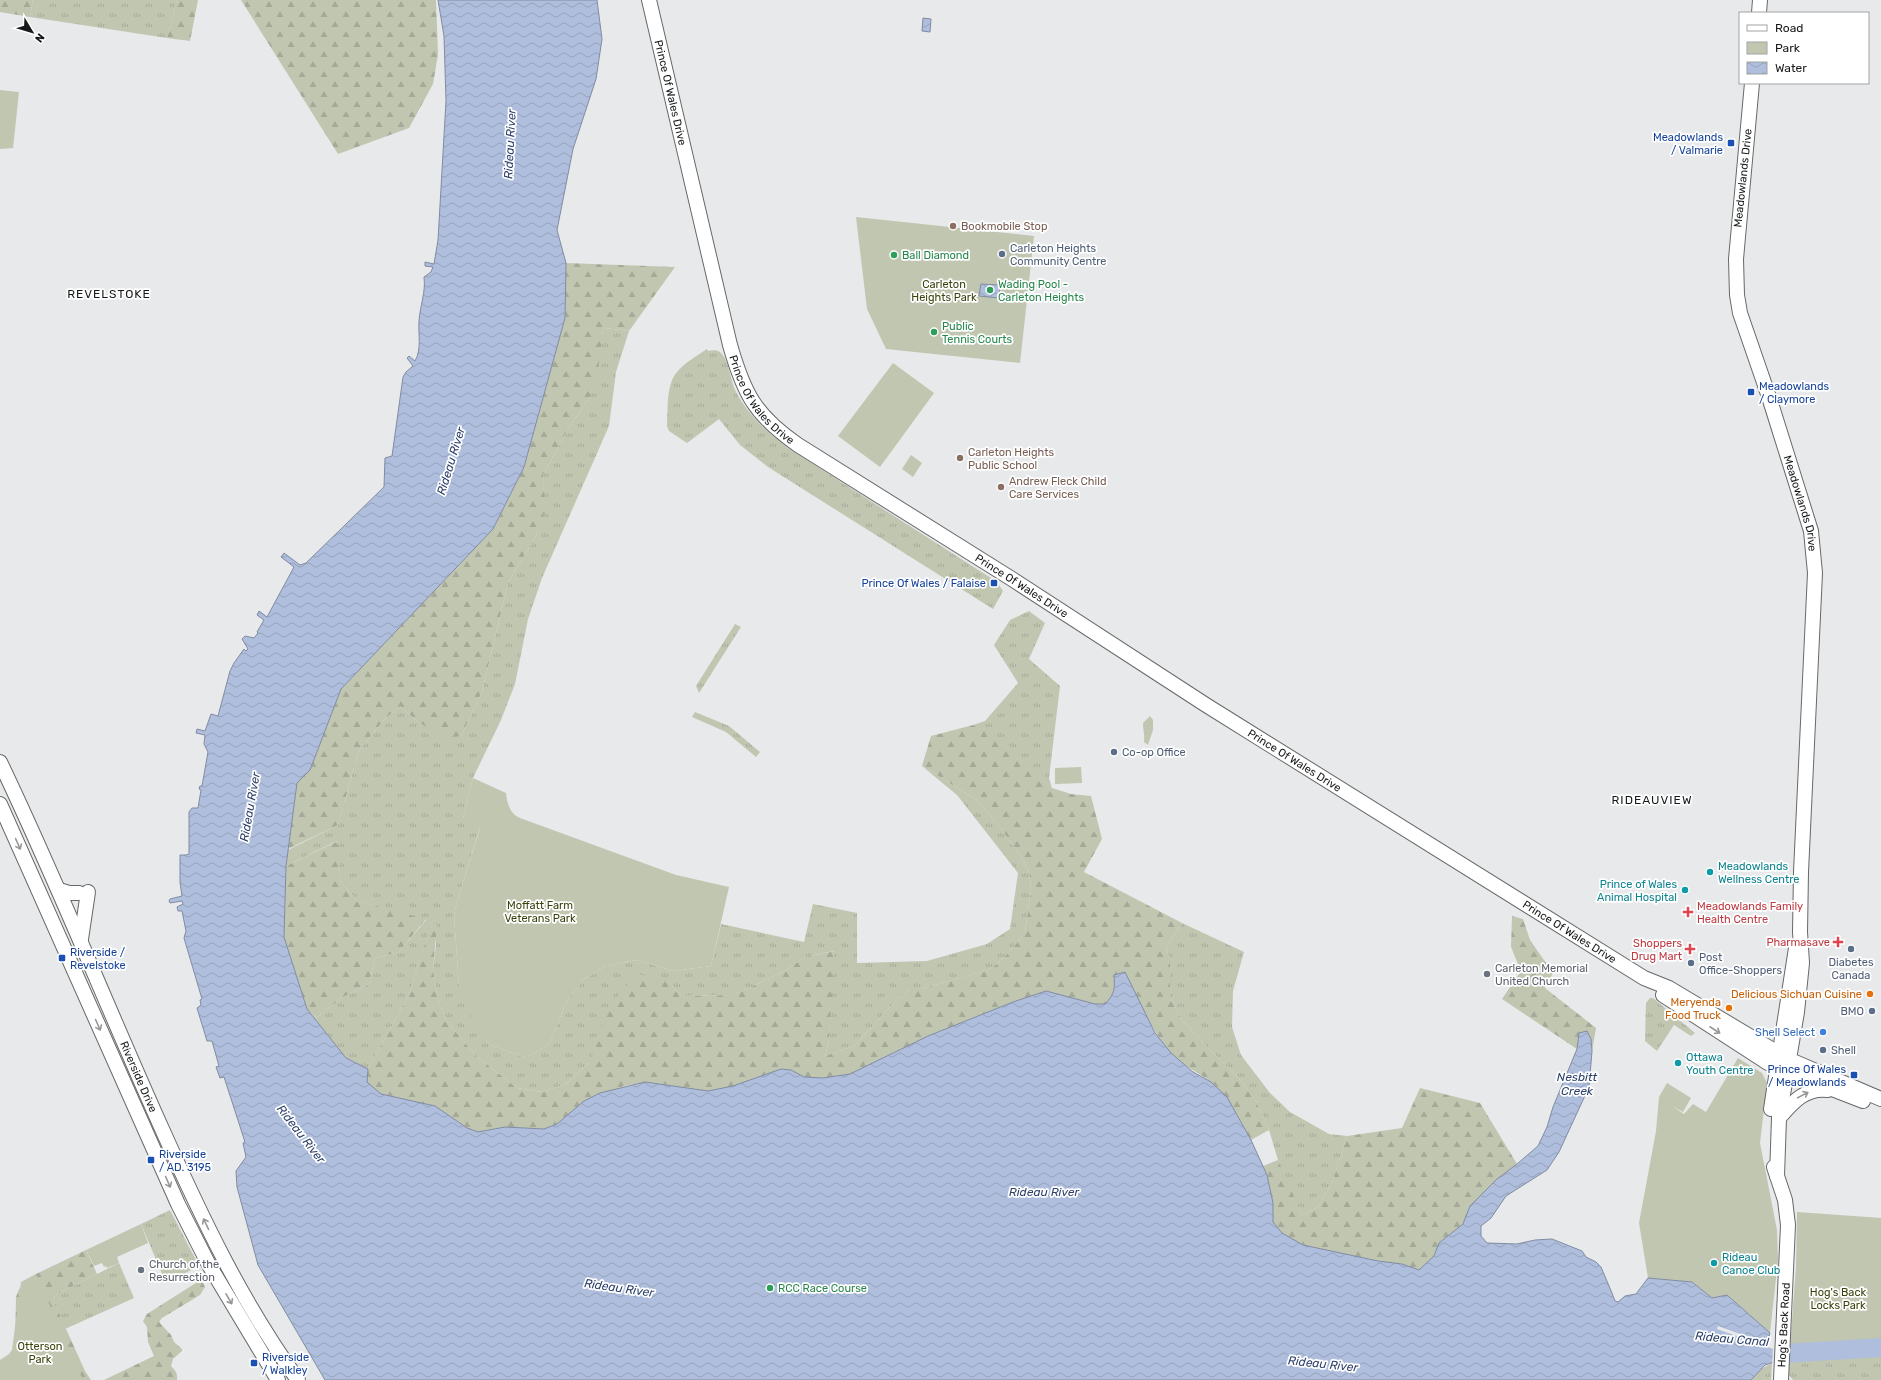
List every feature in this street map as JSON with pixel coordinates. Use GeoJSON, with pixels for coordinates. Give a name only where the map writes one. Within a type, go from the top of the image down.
{"type":"FeatureCollection","features":[{"type":"Feature","properties":{"kind":"main road","name":"Prince Of Wales Drive"},"geometry":{"type":"LineString","coordinates":[[649,0],[730,345],[745,391],[755,407],[766,420],[798,445],[1006,575],[1206,705],[1647,980],[1669,988],[1756,1040],[1782,1063],[1836,1091],[1881,1106]]}},
{"type":"Feature","properties":{"kind":"main road"},"geometry":{"type":"LineString","coordinates":[[1759,12],[1760,0]]}},
{"type":"Feature","properties":{"kind":"main road","name":"Meadowlands Drive"},"geometry":{"type":"LineString","coordinates":[[1752,84],[1736,258],[1737,295],[1740,313],[1772,404],[1811,531],[1814,550],[1814,588],[1800,932],[1802,963],[1797,1012],[1782,1063]]}},
{"type":"Feature","properties":{"kind":"main road","name":"Riverside Drive"},"geometry":{"type":"LineString","coordinates":[[0,762],[81,940],[134,1067],[222,1259],[261,1326],[298,1380]]}},
{"type":"Feature","properties":{"kind":"main road","name":"Riverside Drive"},"geometry":{"type":"LineString","coordinates":[[0,804],[178,1204],[209,1265],[278,1380]]}},
{"type":"Feature","properties":{"kind":"main road"},"geometry":{"type":"LineString","coordinates":[[59,890],[69,893],[84,892],[81,940]]}},
{"type":"Feature","properties":{"kind":"main road","name":"Meadowlands Drive"},"geometry":{"type":"LineString","coordinates":[[1782,1063],[1784,1023],[1793,963],[1800,932]]}},
{"type":"Feature","properties":{"kind":"main road","name":"Prince Of Wales Drive"},"geometry":{"type":"LineString","coordinates":[[1647,980],[1655,989],[1741,1046],[1782,1063],[1881,1099]]}},
{"type":"Feature","properties":{"kind":"main road"},"geometry":{"type":"LineString","coordinates":[[1756,1040],[1774,1036],[1784,1023]]}},
{"type":"Feature","properties":{"kind":"main road","name":"Hog's Back Road"},"geometry":{"type":"LineString","coordinates":[[1777,1176],[1782,1063]]}},
{"type":"Feature","properties":{"kind":"main road","name":"Hog's Back Road"},"geometry":{"type":"LineString","coordinates":[[1782,1063],[1769,1130],[1770,1156],[1786,1207],[1788,1225],[1783,1322],[1783,1377]]}},
{"type":"Feature","properties":{"kind":"main road"},"geometry":{"type":"LineString","coordinates":[[1779,1118],[1796,1099],[1804,1094],[1820,1090],[1836,1091]]}},
{"type":"Feature","properties":{"kind":"main road"},"geometry":{"type":"LineString","coordinates":[[263,1357],[269,1380]]}},
{"type":"Feature","properties":{"kind":"green space"},"geometry":{"type":"Polygon","coordinates":[[[0,0],[33,0],[30,17],[0,12],[0,0]]]}},
{"type":"Feature","properties":{"kind":"green space"},"geometry":{"type":"Polygon","coordinates":[[[33,0],[177,0],[167,38],[30,17],[33,0]]]}},
{"type":"Feature","properties":{"kind":"green space"},"geometry":{"type":"Polygon","coordinates":[[[177,0],[198,0],[190,41],[167,38],[177,0]]]}},
{"type":"Feature","properties":{"kind":"green space"},"geometry":{"type":"Polygon","coordinates":[[[241,0],[436,0],[438,54],[433,84],[409,128],[338,154],[241,0]]]}},
{"type":"Feature","properties":{"kind":"green space"},"geometry":{"type":"Polygon","coordinates":[[[0,90],[19,92],[13,148],[0,149],[0,90]]]}},
{"type":"Feature","properties":{"kind":"green space","name":"Carleton Heights Park"},"geometry":{"type":"Polygon","coordinates":[[[856,217],[1034,236],[1020,363],[886,349],[867,309],[856,217]]]}},
{"type":"Feature","properties":{"kind":"green space"},"geometry":{"type":"Polygon","coordinates":[[[566,263],[675,267],[629,331],[603,329],[598,372],[589,398],[568,429],[543,475],[545,511],[536,536],[508,583],[482,692],[461,736],[444,738],[417,721],[400,706],[385,719],[359,750],[338,825],[288,849],[297,783],[310,770],[341,689],[493,529],[524,467],[565,318],[566,263]]]}},
{"type":"Feature","properties":{"kind":"green space"},"geometry":{"type":"Polygon","coordinates":[[[603,329],[629,331],[616,372],[609,426],[542,578],[528,619],[515,684],[501,720],[473,778],[463,818],[480,827],[454,915],[459,987],[489,1044],[523,1057],[536,1053],[550,1042],[567,1001],[584,979],[604,967],[636,960],[674,971],[711,966],[721,924],[804,942],[813,904],[857,913],[857,963],[927,961],[987,944],[1010,929],[1018,873],[957,795],[922,766],[977,800],[999,826],[1021,856],[1029,872],[1031,889],[1025,932],[1013,948],[997,964],[988,970],[921,989],[909,989],[854,1046],[825,1056],[829,1040],[834,951],[805,957],[785,971],[733,995],[680,996],[669,982],[590,1062],[566,1084],[542,1092],[517,1088],[476,1056],[446,1020],[438,1000],[433,970],[436,944],[433,919],[409,995],[368,1069],[346,1058],[307,1009],[316,1018],[343,997],[369,984],[375,958],[399,952],[426,920],[357,901],[339,879],[337,841],[286,866],[288,850],[338,825],[359,750],[385,719],[400,706],[417,721],[461,736],[482,692],[508,583],[536,536],[544,511],[543,475],[568,429],[589,398],[603,329]]]}},
{"type":"Feature","properties":{"kind":"green space"},"geometry":{"type":"Polygon","coordinates":[[[707,349],[708,351],[714,350],[722,354],[727,362],[736,392],[746,408],[766,430],[788,448],[994,580],[1003,591],[993,609],[768,467],[740,445],[719,419],[687,443],[669,431],[667,426],[668,398],[673,377],[691,359],[707,349]]]}},
{"type":"Feature","properties":{"kind":"green space"},"geometry":{"type":"Polygon","coordinates":[[[893,363],[934,393],[880,467],[838,436],[893,363]]]}},
{"type":"Feature","properties":{"kind":"green space"},"geometry":{"type":"Polygon","coordinates":[[[911,455],[922,463],[913,477],[902,469],[911,455]]]}},
{"type":"Feature","properties":{"kind":"green space"},"geometry":{"type":"Polygon","coordinates":[[[1029,611],[1045,623],[1029,659],[1060,686],[1049,778],[1052,788],[993,736],[973,725],[985,721],[1018,683],[994,645],[1010,620],[1029,611]]]}},
{"type":"Feature","properties":{"kind":"green space"},"geometry":{"type":"Polygon","coordinates":[[[735,624],[741,627],[699,693],[696,686],[735,624]]]}},
{"type":"Feature","properties":{"kind":"green space"},"geometry":{"type":"Polygon","coordinates":[[[695,712],[729,726],[760,752],[756,757],[726,732],[692,717],[695,712]]]}},
{"type":"Feature","properties":{"kind":"green space"},"geometry":{"type":"Polygon","coordinates":[[[1150,716],[1153,720],[1153,730],[1148,745],[1144,742],[1143,723],[1150,716]]]}},
{"type":"Feature","properties":{"kind":"green space"},"geometry":{"type":"Polygon","coordinates":[[[973,725],[993,735],[1052,788],[1071,794],[1091,796],[1102,839],[1084,872],[1182,923],[1166,948],[1170,959],[1170,997],[1182,1020],[1238,1077],[1256,1101],[1269,1130],[1251,1140],[1224,1094],[1206,1078],[1174,1057],[1156,1034],[1125,972],[1114,975],[1114,991],[1111,998],[1105,1004],[1095,1004],[1046,991],[1013,1002],[928,1036],[850,1074],[823,1078],[804,1077],[791,1070],[733,1086],[708,1091],[645,1082],[624,1086],[584,1101],[557,1124],[544,1129],[505,1127],[478,1132],[467,1128],[435,1106],[381,1094],[366,1082],[368,1069],[409,995],[433,918],[437,925],[433,970],[438,1000],[446,1020],[476,1056],[517,1088],[542,1092],[566,1084],[590,1062],[607,1011],[621,991],[638,974],[669,982],[680,996],[733,995],[785,971],[805,957],[835,951],[829,1040],[825,1056],[854,1046],[909,989],[921,989],[988,970],[997,964],[1013,948],[1025,932],[1031,889],[1029,872],[1021,856],[999,826],[977,800],[922,766],[931,736],[973,725]]]}},
{"type":"Feature","properties":{"kind":"green space"},"geometry":{"type":"Polygon","coordinates":[[[1081,767],[1082,783],[1055,784],[1055,768],[1081,767]]]}},
{"type":"Feature","properties":{"kind":"green space","name":"Moffatt Farm Veterans Park"},"geometry":{"type":"Polygon","coordinates":[[[473,778],[506,793],[511,811],[520,818],[676,875],[729,887],[711,966],[674,971],[636,960],[604,967],[584,979],[567,1001],[550,1042],[536,1053],[523,1057],[489,1044],[465,1007],[459,987],[454,915],[480,828],[463,818],[473,778]]]}},
{"type":"Feature","properties":{"kind":"green space"},"geometry":{"type":"Polygon","coordinates":[[[338,841],[339,879],[357,901],[426,919],[399,952],[375,958],[369,984],[343,997],[316,1018],[307,1009],[284,937],[286,866],[338,841]]]}},
{"type":"Feature","properties":{"kind":"green space"},"geometry":{"type":"Polygon","coordinates":[[[1512,916],[1523,919],[1530,940],[1553,973],[1545,988],[1596,1028],[1592,1051],[1591,1039],[1579,1033],[1577,1049],[1502,999],[1521,971],[1511,947],[1512,916]]]}},
{"type":"Feature","properties":{"kind":"green space"},"geometry":{"type":"Polygon","coordinates":[[[1182,923],[1244,952],[1233,991],[1232,1027],[1241,1055],[1270,1093],[1290,1112],[1329,1134],[1347,1136],[1332,1183],[1318,1207],[1302,1215],[1281,1170],[1269,1130],[1256,1101],[1238,1077],[1182,1020],[1170,997],[1170,959],[1166,948],[1182,923]]]}},
{"type":"Feature","properties":{"kind":"green space"},"geometry":{"type":"Polygon","coordinates":[[[1650,998],[1653,998],[1695,1033],[1691,1036],[1674,1025],[1657,1051],[1645,1041],[1646,1003],[1650,998]]]}},
{"type":"Feature","properties":{"kind":"green space","name":"Rideau Canoe Club"},"geometry":{"type":"Polygon","coordinates":[[[1738,1058],[1762,1073],[1767,1083],[1760,1143],[1777,1230],[1778,1260],[1770,1333],[1727,1295],[1712,1298],[1692,1282],[1648,1278],[1639,1223],[1656,1131],[1659,1097],[1667,1083],[1691,1098],[1683,1112],[1672,1106],[1684,1114],[1693,1104],[1706,1112],[1738,1058]]]}},
{"type":"Feature","properties":{"kind":"green space"},"geometry":{"type":"Polygon","coordinates":[[[1420,1088],[1480,1103],[1517,1164],[1497,1179],[1470,1206],[1463,1224],[1439,1243],[1434,1256],[1419,1270],[1402,1264],[1378,1261],[1303,1245],[1282,1233],[1273,1222],[1273,1203],[1267,1175],[1263,1166],[1278,1160],[1302,1215],[1318,1207],[1332,1183],[1347,1136],[1402,1128],[1420,1088]]]}},
{"type":"Feature","properties":{"kind":"green space"},"geometry":{"type":"Polygon","coordinates":[[[170,1210],[199,1266],[166,1283],[141,1224],[170,1210]]]}},
{"type":"Feature","properties":{"kind":"green space","name":"Hog's Back Locks Park"},"geometry":{"type":"Polygon","coordinates":[[[1797,1212],[1881,1218],[1881,1342],[1790,1347],[1796,1267],[1797,1212]]]}},
{"type":"Feature","properties":{"kind":"green space"},"geometry":{"type":"Polygon","coordinates":[[[141,1224],[148,1243],[117,1257],[119,1263],[107,1268],[106,1266],[104,1267],[102,1263],[94,1266],[86,1250],[141,1224]]]}},
{"type":"Feature","properties":{"kind":"green space","name":"Otterson Park"},"geometry":{"type":"Polygon","coordinates":[[[86,1250],[97,1274],[55,1295],[53,1300],[85,1371],[91,1380],[0,1380],[0,1360],[9,1354],[15,1346],[16,1297],[19,1289],[36,1274],[86,1250]]]}},
{"type":"Feature","properties":{"kind":"green space"},"geometry":{"type":"Polygon","coordinates":[[[119,1263],[134,1298],[65,1329],[53,1300],[55,1295],[119,1263]]]}},
{"type":"Feature","properties":{"kind":"green space","name":"Otterson Park"},"geometry":{"type":"Polygon","coordinates":[[[36,1274],[83,1380],[0,1380],[0,1361],[11,1357],[21,1282],[36,1274]]]}},
{"type":"Feature","properties":{"kind":"green space"},"geometry":{"type":"Polygon","coordinates":[[[199,1281],[203,1283],[205,1287],[200,1295],[162,1318],[159,1322],[171,1335],[174,1342],[182,1349],[182,1351],[173,1359],[171,1366],[177,1374],[177,1380],[104,1380],[154,1356],[148,1342],[147,1327],[143,1321],[147,1314],[199,1281]]]}},
{"type":"Feature","properties":{"kind":"green space"},"geometry":{"type":"Polygon","coordinates":[[[1881,1355],[1881,1380],[1793,1380],[1789,1375],[1789,1361],[1881,1355]]]}},
{"type":"Feature","properties":{"kind":"green space"},"geometry":{"type":"Polygon","coordinates":[[[1772,1363],[1771,1380],[1751,1380],[1761,1369],[1772,1363]]]}},
{"type":"Feature","properties":{"kind":"water","name":"Rideau River"},"geometry":{"type":"Polygon","coordinates":[[[438,0],[597,0],[602,39],[596,79],[573,149],[557,230],[566,263],[565,318],[524,467],[493,529],[341,689],[310,770],[297,783],[286,866],[284,937],[307,1009],[346,1058],[368,1069],[367,1082],[381,1094],[435,1106],[467,1128],[478,1132],[505,1127],[544,1129],[557,1124],[584,1101],[600,1093],[645,1082],[708,1091],[733,1086],[781,1069],[791,1070],[804,1077],[823,1078],[850,1074],[928,1036],[1013,1002],[1046,991],[1095,1004],[1105,1004],[1114,991],[1114,975],[1125,972],[1155,1033],[1171,1053],[1193,1072],[1211,1082],[1227,1097],[1251,1140],[1267,1175],[1273,1203],[1273,1222],[1282,1233],[1303,1245],[1378,1261],[1402,1264],[1419,1270],[1434,1256],[1439,1243],[1463,1224],[1470,1206],[1497,1179],[1538,1146],[1547,1127],[1553,1107],[1577,1049],[1579,1033],[1587,1031],[1591,1039],[1592,1051],[1589,1087],[1559,1152],[1547,1170],[1506,1196],[1491,1218],[1481,1226],[1481,1236],[1487,1243],[1517,1244],[1535,1240],[1552,1239],[1582,1251],[1586,1257],[1596,1262],[1601,1267],[1615,1301],[1618,1302],[1625,1296],[1636,1294],[1648,1278],[1692,1282],[1712,1298],[1727,1295],[1770,1333],[1768,1339],[1763,1345],[1773,1348],[1784,1348],[1783,1359],[1765,1365],[1751,1380],[325,1380],[258,1265],[237,1187],[236,1171],[246,1157],[243,1143],[245,1142],[224,1077],[220,1078],[216,1067],[219,1066],[212,1041],[207,1041],[197,1008],[201,1005],[200,1000],[202,999],[184,938],[186,931],[182,911],[178,911],[177,907],[183,904],[182,901],[170,903],[169,901],[170,899],[182,896],[180,882],[180,855],[189,854],[189,812],[192,808],[198,808],[201,790],[199,789],[200,786],[202,786],[208,752],[204,744],[205,735],[196,733],[197,729],[205,731],[211,714],[218,716],[230,671],[244,649],[246,651],[248,649],[242,639],[245,636],[254,638],[258,633],[257,632],[264,620],[257,615],[259,611],[267,617],[294,567],[281,557],[284,553],[300,565],[306,563],[384,487],[385,458],[392,456],[403,377],[413,366],[407,358],[409,356],[415,361],[418,352],[419,321],[424,288],[424,277],[431,272],[433,267],[425,266],[425,262],[434,264],[438,240],[446,101],[444,36],[438,0]]]}},
{"type":"Feature","properties":{"kind":"water"},"geometry":{"type":"Polygon","coordinates":[[[923,18],[931,19],[930,32],[922,31],[923,18]]]}},
{"type":"Feature","properties":{"kind":"water","name":"Wading Pool - Carleton Heights"},"geometry":{"type":"Polygon","coordinates":[[[981,284],[1000,285],[999,298],[979,296],[981,284]]]}},
{"type":"Feature","properties":{"kind":"pier"},"geometry":{"type":"Polygon","coordinates":[[[1718,1326],[1773,1346],[1784,1346],[1784,1361],[1772,1365],[1773,1349],[1717,1329],[1718,1326]]]}},
{"type":"Feature","properties":{"kind":"waterway","name":"Rideau Canal"},"geometry":{"type":"LineString","coordinates":[[1881,1342],[1784,1348],[1783,1359],[1881,1353]]}},
{"type":"Feature","properties":{"kind":"waterway"},"geometry":{"type":"LineString","coordinates":[[1780,1354],[1881,1348]]}},
{"type":"Feature","properties":{"kind":"place","name":"Meadowlands / Valmarie"},"geometry":{"type":"Point","coordinates":[1731,143]}},
{"type":"Feature","properties":{"kind":"place","name":"Bookmobile Stop"},"geometry":{"type":"Point","coordinates":[953,226]}},
{"type":"Feature","properties":{"kind":"place","name":"Carleton Heights Community Centre"},"geometry":{"type":"Point","coordinates":[1002,254]}},
{"type":"Feature","properties":{"kind":"place","name":"Ball Diamond"},"geometry":{"type":"Point","coordinates":[894,255]}},
{"type":"Feature","properties":{"kind":"place","name":"Wading Pool - Carleton Heights"},"geometry":{"type":"Point","coordinates":[990,290]}},
{"type":"Feature","properties":{"kind":"place","name":"Public Tennis Courts"},"geometry":{"type":"Point","coordinates":[934,332]}},
{"type":"Feature","properties":{"kind":"place","name":"Meadowlands / Claymore"},"geometry":{"type":"Point","coordinates":[1751,392]}},
{"type":"Feature","properties":{"kind":"place","name":"Carleton Heights Public School"},"geometry":{"type":"Point","coordinates":[960,458]}},
{"type":"Feature","properties":{"kind":"place","name":"Andrew Fleck Child Care Services"},"geometry":{"type":"Point","coordinates":[1001,487]}},
{"type":"Feature","properties":{"kind":"place","name":"Prince Of Wales / Falaise"},"geometry":{"type":"Point","coordinates":[994,583]}},
{"type":"Feature","properties":{"kind":"place","name":"Co-op Office"},"geometry":{"type":"Point","coordinates":[1114,752]}},
{"type":"Feature","properties":{"kind":"place","name":"Meadowlands Wellness Centre"},"geometry":{"type":"Point","coordinates":[1710,872]}},
{"type":"Feature","properties":{"kind":"place","name":"Prince of Wales Animal Hospital"},"geometry":{"type":"Point","coordinates":[1685,890]}},
{"type":"Feature","properties":{"kind":"place","name":"Meadowlands Family Health Centre"},"geometry":{"type":"Point","coordinates":[1688,912]}},
{"type":"Feature","properties":{"kind":"place","name":"Pharmasave"},"geometry":{"type":"Point","coordinates":[1838,942]}},
{"type":"Feature","properties":{"kind":"place","name":"Shoppers Drug Mart"},"geometry":{"type":"Point","coordinates":[1690,949]}},
{"type":"Feature","properties":{"kind":"place","name":"Diabetes Canada"},"geometry":{"type":"Point","coordinates":[1851,949]}},
{"type":"Feature","properties":{"kind":"place","name":"Riverside / Revelstoke"},"geometry":{"type":"Point","coordinates":[62,958]}},
{"type":"Feature","properties":{"kind":"place","name":"Post Office-Shoppers"},"geometry":{"type":"Point","coordinates":[1691,963]}},
{"type":"Feature","properties":{"kind":"place","name":"Carleton Memorial United Church"},"geometry":{"type":"Point","coordinates":[1487,974]}},
{"type":"Feature","properties":{"kind":"place","name":"Delicious Sichuan Cuisine"},"geometry":{"type":"Point","coordinates":[1870,994]}},
{"type":"Feature","properties":{"kind":"place","name":"Meryenda Food Truck"},"geometry":{"type":"Point","coordinates":[1729,1008]}},
{"type":"Feature","properties":{"kind":"place","name":"BMO"},"geometry":{"type":"Point","coordinates":[1872,1011]}},
{"type":"Feature","properties":{"kind":"place","name":"Shell Select"},"geometry":{"type":"Point","coordinates":[1823,1032]}},
{"type":"Feature","properties":{"kind":"place","name":"Shell"},"geometry":{"type":"Point","coordinates":[1823,1050]}},
{"type":"Feature","properties":{"kind":"place","name":"Ottawa Youth Centre"},"geometry":{"type":"Point","coordinates":[1678,1063]}},
{"type":"Feature","properties":{"kind":"place","name":"Prince Of Wales / Meadowlands"},"geometry":{"type":"Point","coordinates":[1854,1075]}},
{"type":"Feature","properties":{"kind":"place","name":"Riverside / AD. 3195"},"geometry":{"type":"Point","coordinates":[151,1160]}},
{"type":"Feature","properties":{"kind":"place","name":"Rideau Canoe Club"},"geometry":{"type":"Point","coordinates":[1714,1263]}},
{"type":"Feature","properties":{"kind":"place","name":"Church of the Resurrection"},"geometry":{"type":"Point","coordinates":[141,1270]}},
{"type":"Feature","properties":{"kind":"place","name":"RCC Race Course"},"geometry":{"type":"Point","coordinates":[770,1288]}},
{"type":"Feature","properties":{"kind":"place","name":"Riverside / Walkley"},"geometry":{"type":"Point","coordinates":[254,1363]}},
{"type":"Feature","properties":{"kind":"district","name":"REVELSTOKE"},"geometry":{"type":"Point","coordinates":[109,294]}},
{"type":"Feature","properties":{"kind":"district","name":"RIDEAUVIEW"},"geometry":{"type":"Point","coordinates":[1652,800]}},
{"type":"Feature","properties":{"kind":"water label","name":"Nesbitt Creek"},"geometry":{"type":"Point","coordinates":[1577,1084]}}]}
